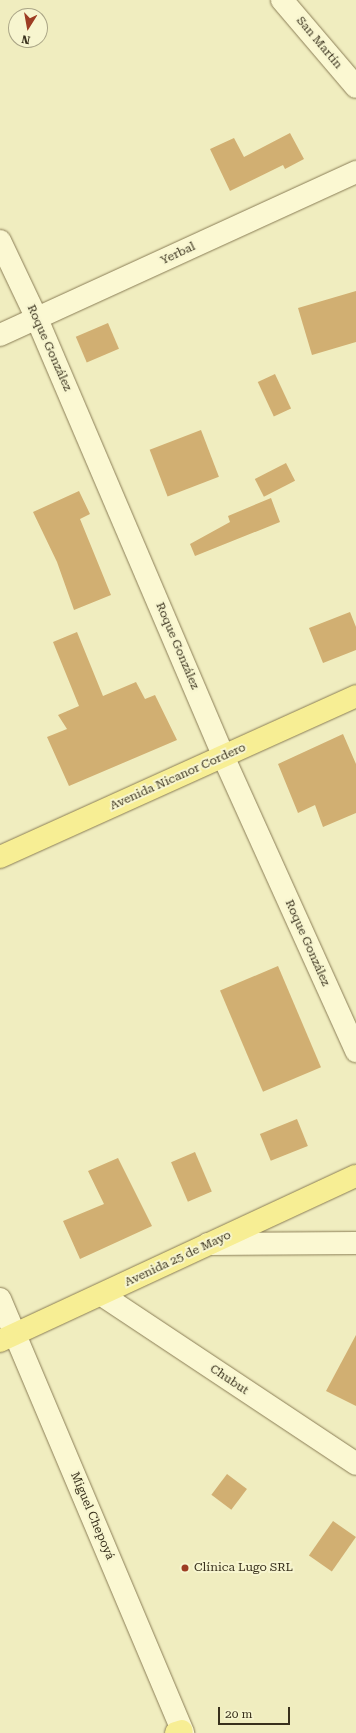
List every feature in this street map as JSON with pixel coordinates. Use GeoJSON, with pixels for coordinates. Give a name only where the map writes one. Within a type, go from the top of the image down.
{"type":"FeatureCollection","features":[{"type":"Feature","properties":{"kind":"main road","name":"Avenida Nicanor Cordero"},"geometry":{"type":"LineString","coordinates":[[0,857],[356,696]]}},
{"type":"Feature","properties":{"kind":"main road","name":"Avenida 25 de Mayo"},"geometry":{"type":"LineString","coordinates":[[8,1338],[356,1176]]}},
{"type":"Feature","properties":{"kind":"street","name":"San Martín"},"geometry":{"type":"LineString","coordinates":[[282,0],[356,86]]}},
{"type":"Feature","properties":{"kind":"street","name":"Yerbal"},"geometry":{"type":"LineString","coordinates":[[0,335],[356,172]]}},
{"type":"Feature","properties":{"kind":"street","name":"Roque González"},"geometry":{"type":"LineString","coordinates":[[0,241],[37,319],[223,756],[356,1051]]}},
{"type":"Feature","properties":{"kind":"street"},"geometry":{"type":"LineString","coordinates":[[208,1244],[356,1243]]}},
{"type":"Feature","properties":{"kind":"street","name":"Chubut"},"geometry":{"type":"LineString","coordinates":[[102,1295],[356,1464]]}},
{"type":"Feature","properties":{"kind":"street","name":"Miguel Chepoyá"},"geometry":{"type":"LineString","coordinates":[[0,1299],[8,1338],[180,1732]]}},
{"type":"Feature","properties":{"kind":"building"},"geometry":{"type":"Polygon","coordinates":[[[290,133],[304,159],[285,169],[283,165],[230,191],[210,149],[234,138],[244,157],[290,133]]]}},
{"type":"Feature","properties":{"kind":"building"},"geometry":{"type":"Polygon","coordinates":[[[356,291],[356,342],[312,355],[298,308],[356,291]]]}},
{"type":"Feature","properties":{"kind":"building"},"geometry":{"type":"Polygon","coordinates":[[[108,323],[119,349],[87,362],[76,337],[108,323]]]}},
{"type":"Feature","properties":{"kind":"building"},"geometry":{"type":"Polygon","coordinates":[[[275,374],[291,408],[274,416],[258,382],[275,374]]]}},
{"type":"Feature","properties":{"kind":"building"},"geometry":{"type":"Polygon","coordinates":[[[201,430],[219,477],[168,496],[150,450],[201,430]]]}},
{"type":"Feature","properties":{"kind":"building"},"geometry":{"type":"Polygon","coordinates":[[[286,463],[295,481],[264,497],[255,479],[286,463]]]}},
{"type":"Feature","properties":{"kind":"building"},"geometry":{"type":"Polygon","coordinates":[[[79,491],[90,514],[80,519],[111,595],[74,610],[57,562],[33,512],[79,491]]]}},
{"type":"Feature","properties":{"kind":"building"},"geometry":{"type":"Polygon","coordinates":[[[271,498],[280,522],[195,556],[190,544],[230,522],[228,516],[271,498]]]}},
{"type":"Feature","properties":{"kind":"building"},"geometry":{"type":"Polygon","coordinates":[[[350,612],[356,627],[356,650],[323,663],[309,628],[350,612]]]}},
{"type":"Feature","properties":{"kind":"building"},"geometry":{"type":"Polygon","coordinates":[[[77,632],[103,696],[136,682],[145,699],[155,695],[177,740],[69,786],[47,737],[67,729],[58,715],[79,706],[53,642],[77,632]]]}},
{"type":"Feature","properties":{"kind":"building"},"geometry":{"type":"Polygon","coordinates":[[[343,734],[356,764],[356,813],[323,827],[315,805],[298,813],[278,764],[343,734]]]}},
{"type":"Feature","properties":{"kind":"building"},"geometry":{"type":"Polygon","coordinates":[[[278,966],[321,1067],[263,1092],[220,991],[278,966]]]}},
{"type":"Feature","properties":{"kind":"building"},"geometry":{"type":"Polygon","coordinates":[[[297,1119],[308,1146],[271,1161],[260,1134],[297,1119]]]}},
{"type":"Feature","properties":{"kind":"building"},"geometry":{"type":"Polygon","coordinates":[[[195,1152],[212,1192],[188,1202],[171,1162],[195,1152]]]}},
{"type":"Feature","properties":{"kind":"building"},"geometry":{"type":"Polygon","coordinates":[[[118,1158],[152,1226],[80,1259],[63,1221],[104,1204],[88,1171],[118,1158]]]}},
{"type":"Feature","properties":{"kind":"building"},"geometry":{"type":"Polygon","coordinates":[[[356,1335],[356,1406],[326,1391],[356,1335]]]}},
{"type":"Feature","properties":{"kind":"building"},"geometry":{"type":"Polygon","coordinates":[[[227,1474],[247,1489],[231,1510],[211,1495],[227,1474]]]}},
{"type":"Feature","properties":{"kind":"building"},"geometry":{"type":"Polygon","coordinates":[[[333,1521],[356,1537],[332,1571],[309,1555],[333,1521]]]}},
{"type":"Feature","properties":{"kind":"place","name":"Clínica Lugo SRL"},"geometry":{"type":"Point","coordinates":[185,1568]}}]}
